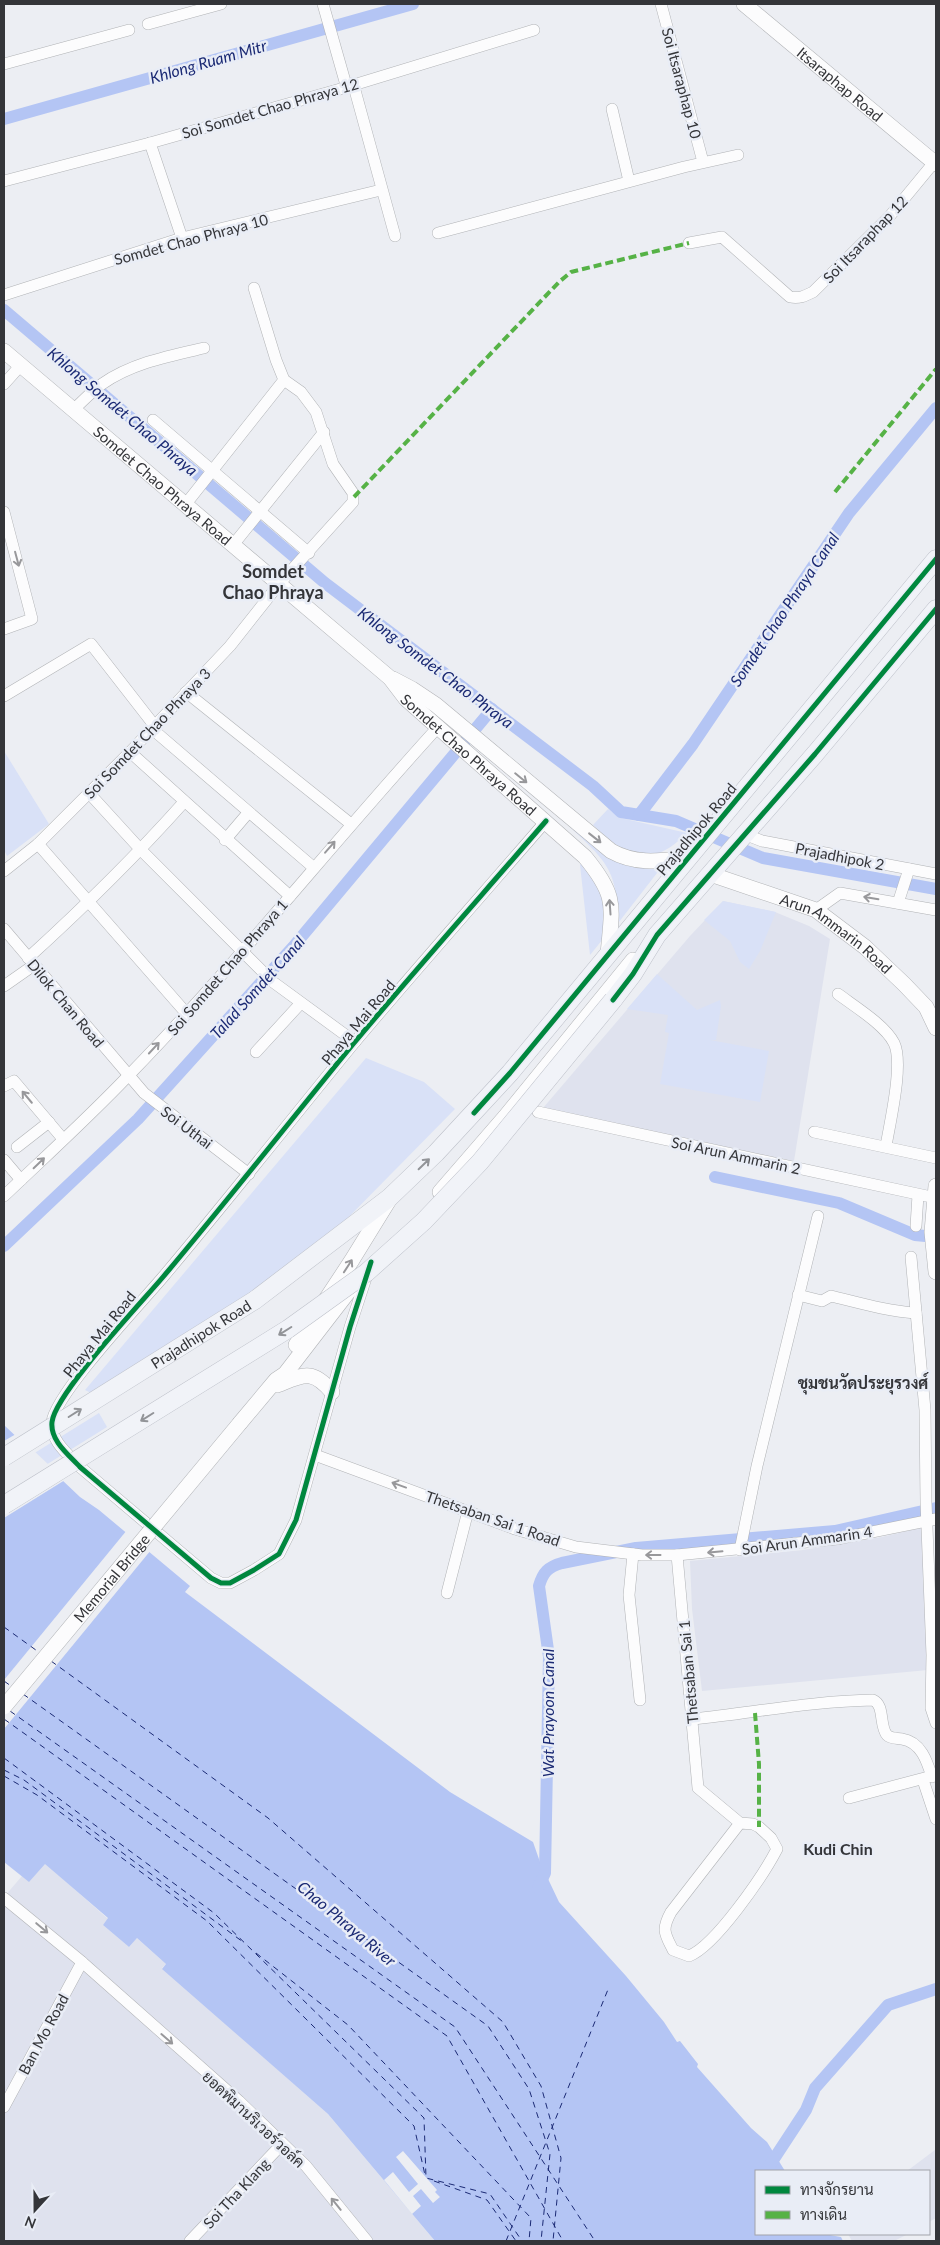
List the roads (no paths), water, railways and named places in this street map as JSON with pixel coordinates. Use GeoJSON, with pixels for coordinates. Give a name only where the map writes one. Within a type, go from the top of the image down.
{"type":"FeatureCollection","features":[{"type":"Feature","properties":{"kind":"main road","name":"Itsaraphap Road"},"geometry":{"type":"LineString","coordinates":[[744,4],[936,162]]}},
{"type":"Feature","properties":{"kind":"main road","name":"Somdet Chao Phraya Road"},"geometry":{"type":"LineString","coordinates":[[4,351],[390,678],[406,699],[439,726],[462,737]]}},
{"type":"Feature","properties":{"kind":"main road","name":"Prajadhipok Road"},"geometry":{"type":"LineString","coordinates":[[4,1457],[255,1300],[389,1198],[436,1153],[504,1079],[936,559]]}},
{"type":"Feature","properties":{"kind":"main road"},"geometry":{"type":"LineString","coordinates":[[273,1384],[285,1374],[371,1262],[447,1185],[506,1118],[633,960],[815,754],[936,609]]}},
{"type":"Feature","properties":{"kind":"main road","name":"Somdet Chao Phraya Road"},"geometry":{"type":"LineString","coordinates":[[390,678],[412,689],[436,705],[462,737],[546,822],[585,856],[603,879],[612,908],[608,955]]}},
{"type":"Feature","properties":{"kind":"main road","name":"Somdet Chao Phraya Road"},"geometry":{"type":"LineString","coordinates":[[481,755],[557,807],[610,850],[623,858],[650,862],[693,852]]}},
{"type":"Feature","properties":{"kind":"main road"},"geometry":{"type":"LineString","coordinates":[[546,822],[557,807]]}},
{"type":"Feature","properties":{"kind":"main road","name":"Arun Ammarin Road"},"geometry":{"type":"LineString","coordinates":[[710,874],[816,910],[865,948],[904,984],[926,1007],[936,1028]]}},
{"type":"Feature","properties":{"kind":"main road"},"geometry":{"type":"LineString","coordinates":[[4,1505],[288,1329],[366,1273],[424,1221],[480,1162],[613,1000],[633,974],[657,935]]}},
{"type":"Feature","properties":{"kind":"main road"},"geometry":{"type":"LineString","coordinates":[[936,1194],[933,1239],[936,1270]]}},
{"type":"Feature","properties":{"kind":"main road","name":"Prajadhipok Road"},"geometry":{"type":"LineString","coordinates":[[273,1384],[279,1370],[352,1260],[389,1198]]}},
{"type":"Feature","properties":{"kind":"main road"},"geometry":{"type":"LineString","coordinates":[[273,1384],[303,1375],[310,1375],[321,1380],[332,1392]]}},
{"type":"Feature","properties":{"kind":"main road","name":"Memorial Bridge"},"geometry":{"type":"LineString","coordinates":[[4,1707],[273,1384]]}},
{"type":"Feature","properties":{"kind":"street"},"geometry":{"type":"LineString","coordinates":[[148,24],[221,4]]}},
{"type":"Feature","properties":{"kind":"street"},"geometry":{"type":"LineString","coordinates":[[322,4],[350,84],[395,236]]}},
{"type":"Feature","properties":{"kind":"street","name":"Soi Itsaraphap 10"},"geometry":{"type":"LineString","coordinates":[[661,4],[703,162]]}},
{"type":"Feature","properties":{"kind":"street"},"geometry":{"type":"LineString","coordinates":[[4,64],[129,30]]}},
{"type":"Feature","properties":{"kind":"street","name":"Soi Somdet Chao Phraya 12"},"geometry":{"type":"LineString","coordinates":[[4,181],[150,143],[534,30]]}},
{"type":"Feature","properties":{"kind":"street"},"geometry":{"type":"LineString","coordinates":[[612,109],[629,181]]}},
{"type":"Feature","properties":{"kind":"street"},"geometry":{"type":"LineString","coordinates":[[150,143],[182,238]]}},
{"type":"Feature","properties":{"kind":"street"},"geometry":{"type":"LineString","coordinates":[[438,233],[629,181],[738,155]]}},
{"type":"Feature","properties":{"kind":"street","name":"Soi Itsaraphap 12"},"geometry":{"type":"LineString","coordinates":[[689,244],[722,237],[790,297],[797,299],[814,292],[858,250],[936,162]]}},
{"type":"Feature","properties":{"kind":"street","name":"Somdet Chao Phraya 10"},"geometry":{"type":"LineString","coordinates":[[4,295],[182,238],[381,190]]}},
{"type":"Feature","properties":{"kind":"street"},"geometry":{"type":"LineString","coordinates":[[233,545],[260,514],[324,432],[316,412],[301,392],[284,380],[254,288]]}},
{"type":"Feature","properties":{"kind":"street"},"geometry":{"type":"LineString","coordinates":[[74,410],[102,384],[158,358],[204,348]]}},
{"type":"Feature","properties":{"kind":"street"},"geometry":{"type":"LineString","coordinates":[[4,384],[21,365]]}},
{"type":"Feature","properties":{"kind":"street"},"geometry":{"type":"LineString","coordinates":[[185,505],[284,380]]}},
{"type":"Feature","properties":{"kind":"street"},"geometry":{"type":"LineString","coordinates":[[153,420],[211,474],[307,555]]}},
{"type":"Feature","properties":{"kind":"street","name":"Soi Somdet Chao Phraya 3"},"geometry":{"type":"LineString","coordinates":[[4,871],[38,844],[130,752],[230,646],[279,584],[353,502],[353,492],[333,464],[324,432]]}},
{"type":"Feature","properties":{"kind":"street"},"geometry":{"type":"LineString","coordinates":[[4,629],[32,619],[5,520]]}},
{"type":"Feature","properties":{"kind":"street"},"geometry":{"type":"LineString","coordinates":[[4,696],[92,644],[153,727],[248,813],[313,868]]}},
{"type":"Feature","properties":{"kind":"street"},"geometry":{"type":"LineString","coordinates":[[186,692],[351,824]]}},
{"type":"Feature","properties":{"kind":"street","name":"Soi Somdet Chao Phraya 1"},"geometry":{"type":"LineString","coordinates":[[4,1196],[129,1076],[241,952],[351,824],[439,726]]}},
{"type":"Feature","properties":{"kind":"street"},"geometry":{"type":"LineString","coordinates":[[130,752],[225,840],[290,896]]}},
{"type":"Feature","properties":{"kind":"street"},"geometry":{"type":"LineString","coordinates":[[89,794],[141,850],[273,982],[300,1004],[355,1042]]}},
{"type":"Feature","properties":{"kind":"street"},"geometry":{"type":"LineString","coordinates":[[4,986],[31,962],[141,850],[184,802]]}},
{"type":"Feature","properties":{"kind":"street"},"geometry":{"type":"LineString","coordinates":[[225,840],[248,813]]}},
{"type":"Feature","properties":{"kind":"street","name":"Phaya Mai Road"},"geometry":{"type":"LineString","coordinates":[[371,1262],[296,1520],[279,1554],[230,1583],[221,1583],[191,1562],[80,1467],[61,1447],[54,1436],[52,1423],[57,1407],[67,1392],[355,1042],[546,822]]}},
{"type":"Feature","properties":{"kind":"street","name":"Prajadhipok 2"},"geometry":{"type":"LineString","coordinates":[[741,837],[907,873],[936,874]]}},
{"type":"Feature","properties":{"kind":"street"},"geometry":{"type":"LineString","coordinates":[[38,844],[186,1014]]}},
{"type":"Feature","properties":{"kind":"street"},"geometry":{"type":"LineString","coordinates":[[900,897],[907,873]]}},
{"type":"Feature","properties":{"kind":"street"},"geometry":{"type":"LineString","coordinates":[[816,910],[840,893],[900,897],[936,910]]}},
{"type":"Feature","properties":{"kind":"street","name":"Dilok Chan Road"},"geometry":{"type":"LineString","coordinates":[[4,929],[129,1076]]}},
{"type":"Feature","properties":{"kind":"street"},"geometry":{"type":"LineString","coordinates":[[838,994],[879,1026],[893,1041],[898,1058],[886,1146]]}},
{"type":"Feature","properties":{"kind":"street"},"geometry":{"type":"LineString","coordinates":[[256,1052],[300,1004]]}},
{"type":"Feature","properties":{"kind":"street","name":"Soi Uthai"},"geometry":{"type":"LineString","coordinates":[[129,1076],[161,1108],[248,1174]]}},
{"type":"Feature","properties":{"kind":"street"},"geometry":{"type":"LineString","coordinates":[[4,1086],[14,1081],[63,1139]]}},
{"type":"Feature","properties":{"kind":"street","name":"Soi Arun Ammarin 2"},"geometry":{"type":"LineString","coordinates":[[538,1112],[731,1155],[822,1172],[918,1195],[936,1194]]}},
{"type":"Feature","properties":{"kind":"street"},"geometry":{"type":"LineString","coordinates":[[17,1147],[49,1122]]}},
{"type":"Feature","properties":{"kind":"street"},"geometry":{"type":"LineString","coordinates":[[814,1132],[936,1158]]}},
{"type":"Feature","properties":{"kind":"street"},"geometry":{"type":"LineString","coordinates":[[4,1160],[21,1180]]}},
{"type":"Feature","properties":{"kind":"street"},"geometry":{"type":"LineString","coordinates":[[916,1226],[918,1195]]}},
{"type":"Feature","properties":{"kind":"street"},"geometry":{"type":"LineString","coordinates":[[740,1550],[756,1471],[818,1216]]}},
{"type":"Feature","properties":{"kind":"street"},"geometry":{"type":"LineString","coordinates":[[911,1257],[925,1410],[926,1502],[931,1520],[934,1655],[931,1708],[936,1723]]}},
{"type":"Feature","properties":{"kind":"street"},"geometry":{"type":"LineString","coordinates":[[798,1295],[822,1301],[831,1296],[880,1306],[891,1311],[916,1313]]}},
{"type":"Feature","properties":{"kind":"street","name":"Thetsaban Sai 1 Road"},"geometry":{"type":"LineString","coordinates":[[315,1455],[515,1529],[576,1547],[631,1554],[677,1555]]}},
{"type":"Feature","properties":{"kind":"street"},"geometry":{"type":"LineString","coordinates":[[447,1593],[468,1511]]}},
{"type":"Feature","properties":{"kind":"street","name":"Soi Arun Ammarin 4"},"geometry":{"type":"LineString","coordinates":[[677,1555],[837,1539],[931,1520]]}},
{"type":"Feature","properties":{"kind":"street"},"geometry":{"type":"LineString","coordinates":[[631,1554],[630,1595],[640,1700]]}},
{"type":"Feature","properties":{"kind":"street","name":"Thetsaban Sai 1"},"geometry":{"type":"LineString","coordinates":[[677,1555],[698,1788],[740,1823]]}},
{"type":"Feature","properties":{"kind":"street"},"geometry":{"type":"LineString","coordinates":[[692,1719],[755,1713],[846,1700],[873,1700],[878,1704],[886,1734],[910,1741],[927,1761],[936,1819]]}},
{"type":"Feature","properties":{"kind":"street"},"geometry":{"type":"LineString","coordinates":[[849,1798],[930,1777]]}},
{"type":"Feature","properties":{"kind":"street"},"geometry":{"type":"LineString","coordinates":[[740,1823],[753,1824],[771,1838],[776,1845],[774,1854],[731,1917],[699,1952],[689,1956],[673,1950],[665,1934],[665,1923],[671,1912],[740,1823]]}},
{"type":"Feature","properties":{"kind":"street","name":"ยอดพิมานริเวอร์วอล์ค"},"geometry":{"type":"LineString","coordinates":[[4,1898],[82,1962],[238,2102],[306,2166],[367,2241]]}},
{"type":"Feature","properties":{"kind":"street","name":"Ban Mo Road"},"geometry":{"type":"LineString","coordinates":[[4,2107],[82,1962]]}},
{"type":"Feature","properties":{"kind":"street","name":"Soi Tha Klang"},"geometry":{"type":"LineString","coordinates":[[190,2241],[282,2144]]}},
{"type":"Feature","properties":{"kind":"water","name":"Chao Phraya River"},"geometry":{"type":"Polygon","coordinates":[[[4,1425],[80,1497],[99,1510],[190,1586],[185,1592],[450,1792],[533,1842],[540,1862],[559,1902],[626,1976],[664,2022],[677,2042],[680,2041],[698,2064],[697,2067],[751,2128],[767,2142],[784,2170],[755,2170],[755,2235],[830,2235],[841,2237],[843,2241],[435,2241],[328,2114],[162,1969],[166,1964],[137,1938],[129,1947],[103,1925],[108,1918],[45,1864],[29,1882],[4,1862],[4,1425]]]}},
{"type":"Feature","properties":{"kind":"waterway","name":"Khlong Ruam Mitr"},"geometry":{"type":"LineString","coordinates":[[4,119],[413,4]]}},
{"type":"Feature","properties":{"kind":"waterway","name":"Khlong Somdet Chao Phraya"},"geometry":{"type":"LineString","coordinates":[[4,310],[325,583],[593,786],[621,812],[676,821],[763,858],[936,889]]}},
{"type":"Feature","properties":{"kind":"waterway","name":"Somdet Chao Phraya Canal"},"geometry":{"type":"LineString","coordinates":[[639,815],[693,744],[849,513],[936,408]]}},
{"type":"Feature","properties":{"kind":"waterway","name":"Talad Somdet Canal"},"geometry":{"type":"LineString","coordinates":[[4,1246],[138,1119],[293,947],[492,709]]}},
{"type":"Feature","properties":{"kind":"waterway"},"geometry":{"type":"LineString","coordinates":[[715,1177],[839,1203],[915,1235],[936,1237]]}},
{"type":"Feature","properties":{"kind":"waterway","name":"Wat Prayoon Canal"},"geometry":{"type":"LineString","coordinates":[[538,1888],[545,1873],[549,1657],[539,1586],[542,1577],[547,1571],[553,1566],[562,1563],[636,1548],[835,1531],[936,1508]]}},
{"type":"Feature","properties":{"kind":"waterway"},"geometry":{"type":"LineString","coordinates":[[767,2170],[806,2110],[815,2088],[888,2005],[936,1989]]}},
{"type":"Feature","properties":{"kind":"district","name":"Somdet Chao Phraya"},"geometry":{"type":"Point","coordinates":[273,581]}},
{"type":"Feature","properties":{"kind":"district","name":"ชุมชนวัดประยุรวงศ์"},"geometry":{"type":"Point","coordinates":[863,1382]}},
{"type":"Feature","properties":{"kind":"district","name":"Kudi Chin"},"geometry":{"type":"Point","coordinates":[838,1848]}}]}
